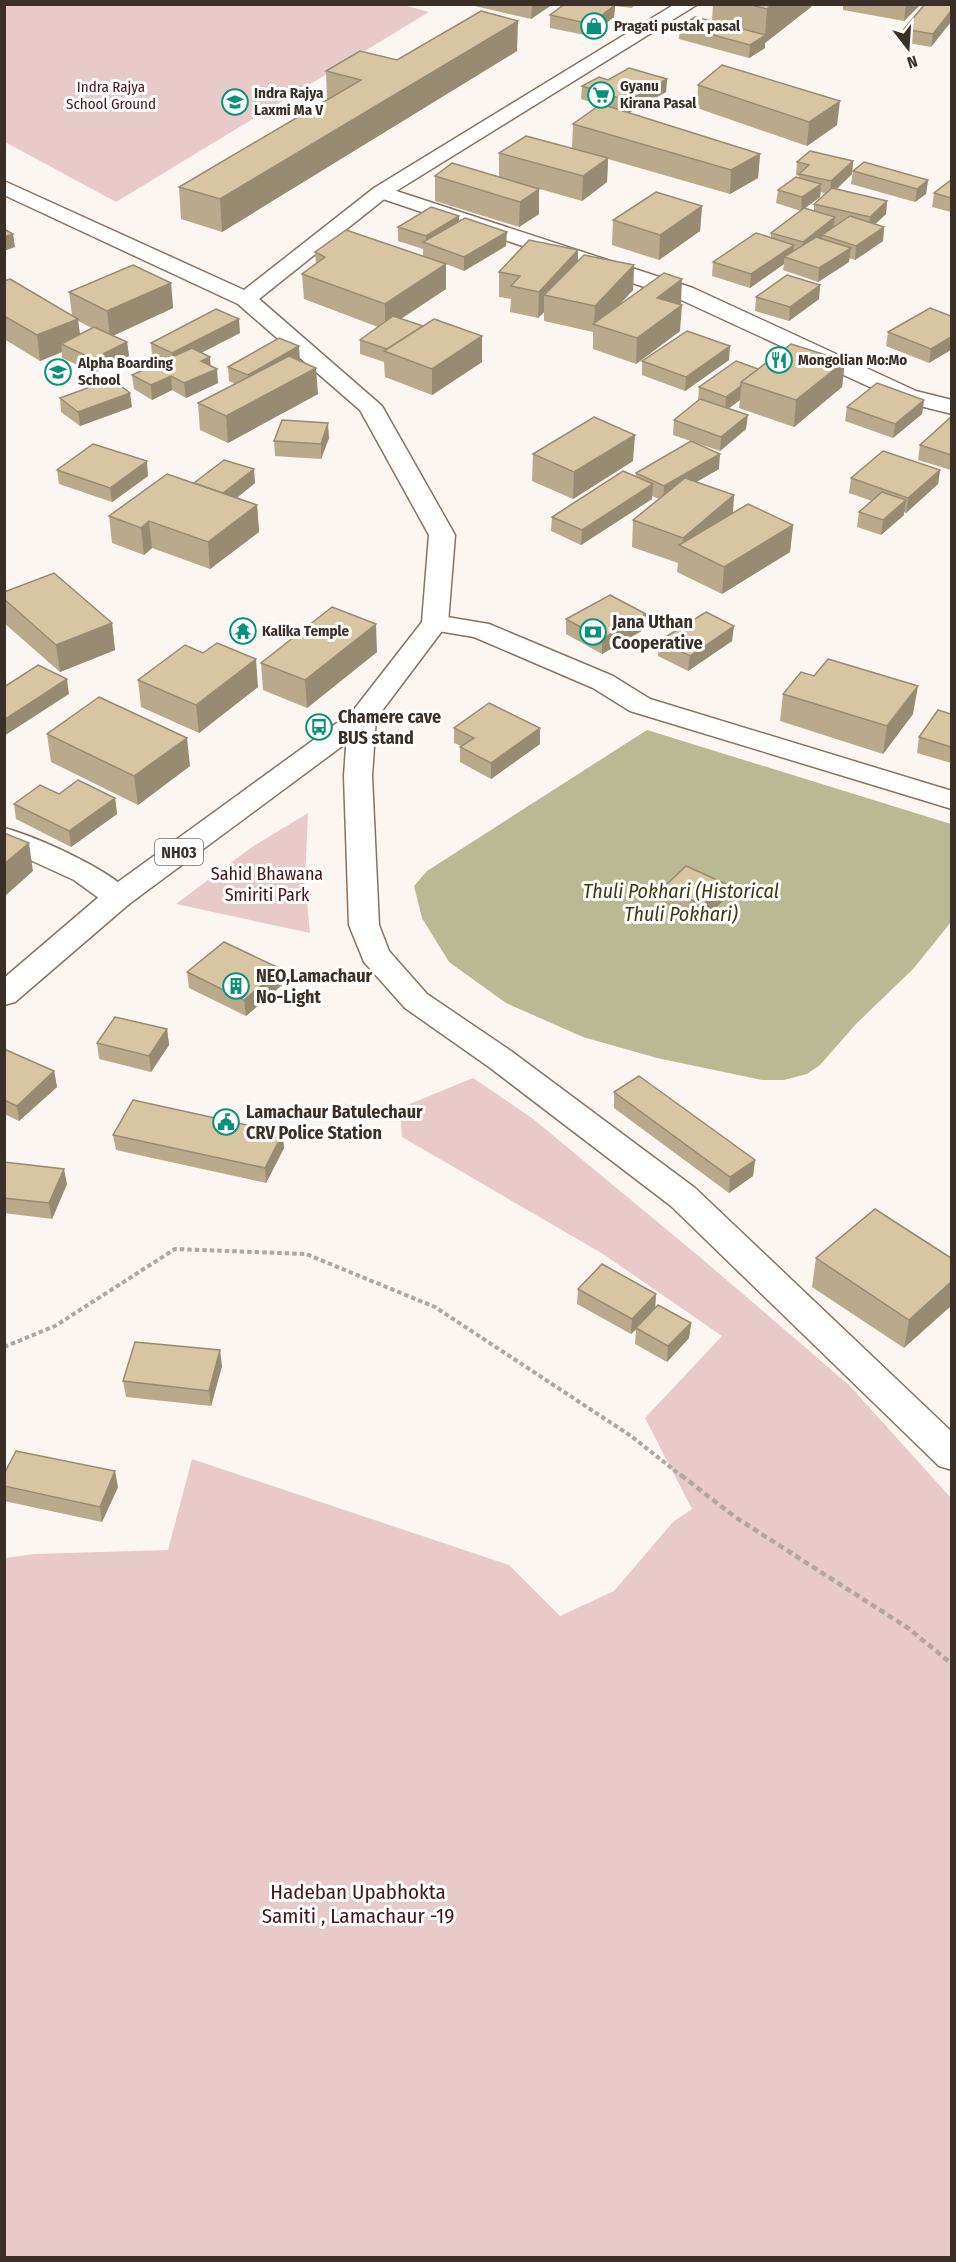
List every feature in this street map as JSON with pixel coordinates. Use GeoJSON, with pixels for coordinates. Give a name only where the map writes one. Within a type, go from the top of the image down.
{"type":"FeatureCollection","features":[{"type":"Feature","properties":{"kind":"main road"},"geometry":{"type":"LineString","coordinates":[[246,299],[381,192],[689,4]]}},
{"type":"Feature","properties":{"kind":"main road"},"geometry":{"type":"LineString","coordinates":[[4,187],[246,299],[370,406],[442,535],[435,623],[362,718],[358,776],[364,925],[375,955],[416,1001],[500,1059],[682,1197],[951,1455]]}},
{"type":"Feature","properties":{"kind":"main road"},"geometry":{"type":"LineString","coordinates":[[381,192],[685,293],[908,396],[951,407]]}},
{"type":"Feature","properties":{"kind":"main road"},"geometry":{"type":"LineString","coordinates":[[435,623],[480,630],[603,682],[640,705],[951,800]]}},
{"type":"Feature","properties":{"kind":"main road","name":"NH03"},"geometry":{"type":"LineString","coordinates":[[4,995],[118,897],[362,718]]}},
{"type":"Feature","properties":{"kind":"main road"},"geometry":{"type":"LineString","coordinates":[[4,837],[84,873],[118,897]]}},
{"type":"Feature","properties":{"kind":"path"},"geometry":{"type":"LineString","coordinates":[[4,1347],[55,1326],[175,1249],[306,1254],[435,1307],[631,1436],[735,1517],[908,1628],[951,1664]]}},
{"type":"Feature","properties":{"kind":"green space","name":"Indra Rajya School Ground"},"geometry":{"type":"Polygon","coordinates":[[[400,4],[429,12],[116,202],[5,142],[4,5],[400,4]]]}},
{"type":"Feature","properties":{"kind":"green space","name":"Sahid Bhawana Smiriti Park"},"geometry":{"type":"Polygon","coordinates":[[[308,813],[305,881],[310,933],[176,904],[252,847],[308,813]]]}},
{"type":"Feature","properties":{"kind":"green space","name":"Hadeban Upabhokta Samiti , Lamachaur -19"},"geometry":{"type":"Polygon","coordinates":[[[473,1078],[532,1118],[849,1385],[951,1498],[951,2257],[5,2257],[5,1558],[34,1554],[168,1550],[192,1459],[509,1565],[560,1616],[614,1591],[673,1522],[692,1509],[645,1418],[722,1336],[603,1254],[402,1137],[400,1108],[473,1078]]]}},
{"type":"Feature","properties":{"kind":"water","name":"Thuli Pokhari (Historical Thuli Pokhari)"},"geometry":{"type":"Polygon","coordinates":[[[647,730],[951,824],[951,922],[914,968],[856,1024],[820,1065],[807,1074],[784,1080],[762,1080],[657,1058],[583,1037],[506,1003],[449,962],[422,918],[414,886],[427,871],[647,730]]]}},
{"type":"Feature","properties":{"kind":"building"},"geometry":{"type":"Polygon","coordinates":[[[565,4],[615,5],[590,24],[550,15],[565,4]]]}},
{"type":"Feature","properties":{"kind":"building"},"geometry":{"type":"Polygon","coordinates":[[[747,4],[772,4],[767,9],[747,4]]]}},
{"type":"Feature","properties":{"kind":"building"},"geometry":{"type":"Polygon","coordinates":[[[925,4],[951,4],[951,11],[933,34],[904,29],[925,4]]]}},
{"type":"Feature","properties":{"kind":"building"},"geometry":{"type":"Polygon","coordinates":[[[481,11],[518,21],[220,199],[179,187],[361,80],[326,71],[360,51],[397,60],[481,11]]]}},
{"type":"Feature","properties":{"kind":"building"},"geometry":{"type":"Polygon","coordinates":[[[695,17],[766,35],[750,45],[680,26],[695,17]]]}},
{"type":"Feature","properties":{"kind":"building"},"geometry":{"type":"Polygon","coordinates":[[[722,65],[840,101],[809,122],[698,85],[722,65]]]}},
{"type":"Feature","properties":{"kind":"building"},"geometry":{"type":"Polygon","coordinates":[[[629,68],[667,79],[628,101],[582,86],[599,77],[608,80],[629,68]]]}},
{"type":"Feature","properties":{"kind":"building"},"geometry":{"type":"Polygon","coordinates":[[[601,104],[760,154],[731,170],[573,124],[601,104]]]}},
{"type":"Feature","properties":{"kind":"building"},"geometry":{"type":"Polygon","coordinates":[[[526,136],[608,158],[583,176],[499,153],[526,136]]]}},
{"type":"Feature","properties":{"kind":"building"},"geometry":{"type":"Polygon","coordinates":[[[810,151],[853,161],[831,181],[799,174],[809,165],[797,162],[810,151]]]}},
{"type":"Feature","properties":{"kind":"building"},"geometry":{"type":"Polygon","coordinates":[[[864,162],[928,180],[917,189],[853,171],[864,162]]]}},
{"type":"Feature","properties":{"kind":"building"},"geometry":{"type":"Polygon","coordinates":[[[452,163],[539,189],[520,202],[435,176],[452,163]]]}},
{"type":"Feature","properties":{"kind":"building"},"geometry":{"type":"Polygon","coordinates":[[[796,177],[821,184],[802,197],[778,190],[796,177]]]}},
{"type":"Feature","properties":{"kind":"building"},"geometry":{"type":"Polygon","coordinates":[[[951,180],[951,198],[934,193],[951,180]]]}},
{"type":"Feature","properties":{"kind":"building"},"geometry":{"type":"Polygon","coordinates":[[[832,188],[887,201],[870,217],[814,204],[832,188]]]}},
{"type":"Feature","properties":{"kind":"building"},"geometry":{"type":"Polygon","coordinates":[[[656,192],[702,206],[660,235],[613,220],[656,192]]]}},
{"type":"Feature","properties":{"kind":"building"},"geometry":{"type":"Polygon","coordinates":[[[431,207],[459,216],[426,236],[398,227],[431,207]]]}},
{"type":"Feature","properties":{"kind":"building"},"geometry":{"type":"Polygon","coordinates":[[[804,208],[835,217],[803,242],[771,233],[804,208]]]}},
{"type":"Feature","properties":{"kind":"building"},"geometry":{"type":"Polygon","coordinates":[[[850,216],[884,227],[856,246],[822,235],[850,216]]]}},
{"type":"Feature","properties":{"kind":"building"},"geometry":{"type":"Polygon","coordinates":[[[465,218],[507,232],[464,257],[423,242],[465,218]]]}},
{"type":"Feature","properties":{"kind":"building"},"geometry":{"type":"Polygon","coordinates":[[[4,229],[13,234],[4,237],[4,229]]]}},
{"type":"Feature","properties":{"kind":"building"},"geometry":{"type":"Polygon","coordinates":[[[346,230],[446,264],[385,304],[302,274],[325,257],[315,252],[346,230]]]}},
{"type":"Feature","properties":{"kind":"building"},"geometry":{"type":"Polygon","coordinates":[[[756,233],[794,245],[751,274],[713,262],[756,233]]]}},
{"type":"Feature","properties":{"kind":"building"},"geometry":{"type":"Polygon","coordinates":[[[816,237],[851,248],[819,268],[784,257],[816,237]]]}},
{"type":"Feature","properties":{"kind":"building"},"geometry":{"type":"Polygon","coordinates":[[[529,240],[578,250],[539,292],[511,286],[520,276],[499,272],[529,240]]]}},
{"type":"Feature","properties":{"kind":"building"},"geometry":{"type":"Polygon","coordinates":[[[584,255],[634,265],[595,306],[544,295],[584,255]]]}},
{"type":"Feature","properties":{"kind":"building"},"geometry":{"type":"Polygon","coordinates":[[[133,265],[171,283],[107,311],[69,292],[133,265]]]}},
{"type":"Feature","properties":{"kind":"building"},"geometry":{"type":"Polygon","coordinates":[[[664,273],[682,279],[657,298],[682,305],[637,338],[593,324],[664,273]]]}},
{"type":"Feature","properties":{"kind":"building"},"geometry":{"type":"Polygon","coordinates":[[[787,275],[820,285],[790,307],[756,297],[787,275]]]}},
{"type":"Feature","properties":{"kind":"building"},"geometry":{"type":"Polygon","coordinates":[[[10,279],[78,319],[37,335],[4,316],[4,281],[10,279]]]}},
{"type":"Feature","properties":{"kind":"building"},"geometry":{"type":"Polygon","coordinates":[[[930,308],[951,316],[951,337],[931,349],[888,332],[930,308]]]}},
{"type":"Feature","properties":{"kind":"building"},"geometry":{"type":"Polygon","coordinates":[[[216,309],[239,319],[172,353],[151,343],[216,309]]]}},
{"type":"Feature","properties":{"kind":"building"},"geometry":{"type":"Polygon","coordinates":[[[393,316],[423,326],[387,349],[360,340],[393,316]]]}},
{"type":"Feature","properties":{"kind":"building"},"geometry":{"type":"Polygon","coordinates":[[[434,319],[482,336],[432,369],[384,351],[434,319]]]}},
{"type":"Feature","properties":{"kind":"building"},"geometry":{"type":"Polygon","coordinates":[[[94,327],[127,342],[93,359],[61,344],[94,327]]]}},
{"type":"Feature","properties":{"kind":"building"},"geometry":{"type":"Polygon","coordinates":[[[687,331],[730,346],[686,377],[642,361],[687,331]]]}},
{"type":"Feature","properties":{"kind":"building"},"geometry":{"type":"Polygon","coordinates":[[[279,338],[299,346],[248,375],[228,367],[279,338]]]}},
{"type":"Feature","properties":{"kind":"building"},"geometry":{"type":"Polygon","coordinates":[[[791,344],[845,361],[796,400],[741,382],[791,344]]]}},
{"type":"Feature","properties":{"kind":"building"},"geometry":{"type":"Polygon","coordinates":[[[192,348],[210,357],[201,361],[217,369],[184,383],[171,376],[151,385],[132,375],[192,348]]]}},
{"type":"Feature","properties":{"kind":"building"},"geometry":{"type":"Polygon","coordinates":[[[289,356],[316,368],[226,416],[198,403],[289,356]]]}},
{"type":"Feature","properties":{"kind":"building"},"geometry":{"type":"Polygon","coordinates":[[[736,361],[758,369],[726,397],[699,387],[736,361]]]}},
{"type":"Feature","properties":{"kind":"building"},"geometry":{"type":"Polygon","coordinates":[[[112,379],[130,393],[78,412],[60,398],[112,379]]]}},
{"type":"Feature","properties":{"kind":"building"},"geometry":{"type":"Polygon","coordinates":[[[877,383],[924,400],[895,424],[847,407],[877,383]]]}},
{"type":"Feature","properties":{"kind":"building"},"geometry":{"type":"Polygon","coordinates":[[[700,399],[748,415],[721,437],[674,420],[700,399]]]}},
{"type":"Feature","properties":{"kind":"building"},"geometry":{"type":"Polygon","coordinates":[[[594,417],[635,435],[574,472],[533,454],[594,417]]]}},
{"type":"Feature","properties":{"kind":"building"},"geometry":{"type":"Polygon","coordinates":[[[951,417],[951,455],[920,445],[951,417]]]}},
{"type":"Feature","properties":{"kind":"building"},"geometry":{"type":"Polygon","coordinates":[[[282,420],[328,423],[321,444],[274,441],[282,420]]]}},
{"type":"Feature","properties":{"kind":"building"},"geometry":{"type":"Polygon","coordinates":[[[691,441],[720,454],[664,486],[636,473],[691,441]]]}},
{"type":"Feature","properties":{"kind":"building"},"geometry":{"type":"Polygon","coordinates":[[[93,444],[147,461],[110,488],[57,470],[93,444]]]}},
{"type":"Feature","properties":{"kind":"building"},"geometry":{"type":"Polygon","coordinates":[[[883,451],[940,470],[908,498],[851,478],[883,451]]]}},
{"type":"Feature","properties":{"kind":"building"},"geometry":{"type":"Polygon","coordinates":[[[224,460],[254,469],[223,493],[194,483],[224,460]]]}},
{"type":"Feature","properties":{"kind":"building"},"geometry":{"type":"Polygon","coordinates":[[[623,471],[653,484],[582,530],[552,517],[623,471]]]}},
{"type":"Feature","properties":{"kind":"building"},"geometry":{"type":"Polygon","coordinates":[[[167,474],[257,505],[208,542],[149,521],[141,528],[109,516],[167,474]]]}},
{"type":"Feature","properties":{"kind":"building"},"geometry":{"type":"Polygon","coordinates":[[[685,478],[734,495],[683,538],[633,520],[685,478]]]}},
{"type":"Feature","properties":{"kind":"building"},"geometry":{"type":"Polygon","coordinates":[[[882,492],[906,500],[883,520],[859,512],[882,492]]]}},
{"type":"Feature","properties":{"kind":"building"},"geometry":{"type":"Polygon","coordinates":[[[748,504],[793,525],[724,567],[679,545],[748,504]]]}},
{"type":"Feature","properties":{"kind":"building"},"geometry":{"type":"Polygon","coordinates":[[[54,573],[112,623],[56,645],[4,599],[4,592],[54,573]]]}},
{"type":"Feature","properties":{"kind":"building"},"geometry":{"type":"Polygon","coordinates":[[[610,595],[646,614],[602,639],[566,619],[610,595]]]}},
{"type":"Feature","properties":{"kind":"building"},"geometry":{"type":"Polygon","coordinates":[[[332,607],[376,624],[305,680],[261,663],[332,607]]]}},
{"type":"Feature","properties":{"kind":"building"},"geometry":{"type":"Polygon","coordinates":[[[706,612],[734,626],[690,656],[659,641],[706,612]]]}},
{"type":"Feature","properties":{"kind":"building"},"geometry":{"type":"Polygon","coordinates":[[[217,643],[256,659],[196,705],[138,680],[185,645],[203,653],[217,643]]]}},
{"type":"Feature","properties":{"kind":"building"},"geometry":{"type":"Polygon","coordinates":[[[828,659],[918,686],[887,726],[783,694],[801,672],[814,676],[828,659]]]}},
{"type":"Feature","properties":{"kind":"building"},"geometry":{"type":"Polygon","coordinates":[[[38,665],[67,679],[4,720],[4,687],[38,665]]]}},
{"type":"Feature","properties":{"kind":"building"},"geometry":{"type":"Polygon","coordinates":[[[99,697],[187,738],[134,776],[47,734],[99,697]]]}},
{"type":"Feature","properties":{"kind":"building"},"geometry":{"type":"Polygon","coordinates":[[[489,703],[540,728],[491,763],[460,747],[474,738],[454,728],[489,703]]]}},
{"type":"Feature","properties":{"kind":"building"},"geometry":{"type":"Polygon","coordinates":[[[938,710],[951,714],[951,747],[919,737],[938,710]]]}},
{"type":"Feature","properties":{"kind":"building"},"geometry":{"type":"Polygon","coordinates":[[[78,780],[115,798],[69,831],[14,804],[40,785],[59,794],[78,780]]]}},
{"type":"Feature","properties":{"kind":"building"},"geometry":{"type":"Polygon","coordinates":[[[4,833],[29,843],[4,864],[4,833]]]}},
{"type":"Feature","properties":{"kind":"building"},"geometry":{"type":"Polygon","coordinates":[[[686,866],[726,884],[703,905],[663,888],[686,866]]]}},
{"type":"Feature","properties":{"kind":"building"},"geometry":{"type":"Polygon","coordinates":[[[224,942],[281,969],[244,1000],[187,972],[224,942]]]}},
{"type":"Feature","properties":{"kind":"building"},"geometry":{"type":"Polygon","coordinates":[[[115,1017],[167,1029],[149,1056],[97,1043],[115,1017]]]}},
{"type":"Feature","properties":{"kind":"building"},"geometry":{"type":"Polygon","coordinates":[[[4,1049],[54,1071],[17,1106],[4,1100],[4,1049]]]}},
{"type":"Feature","properties":{"kind":"building"},"geometry":{"type":"Polygon","coordinates":[[[639,1076],[755,1160],[730,1177],[614,1092],[639,1076]]]}},
{"type":"Feature","properties":{"kind":"building"},"geometry":{"type":"Polygon","coordinates":[[[133,1100],[283,1133],[265,1168],[113,1135],[133,1100]]]}},
{"type":"Feature","properties":{"kind":"building"},"geometry":{"type":"Polygon","coordinates":[[[4,1162],[64,1169],[49,1203],[4,1198],[4,1162]]]}},
{"type":"Feature","properties":{"kind":"building"},"geometry":{"type":"Polygon","coordinates":[[[875,1209],[951,1258],[951,1282],[909,1320],[816,1258],[875,1209]]]}},
{"type":"Feature","properties":{"kind":"building"},"geometry":{"type":"Polygon","coordinates":[[[602,1264],[656,1294],[632,1319],[578,1289],[602,1264]]]}},
{"type":"Feature","properties":{"kind":"building"},"geometry":{"type":"Polygon","coordinates":[[[658,1305],[691,1323],[668,1346],[636,1328],[658,1305]]]}},
{"type":"Feature","properties":{"kind":"building"},"geometry":{"type":"Polygon","coordinates":[[[135,1342],[220,1350],[209,1391],[123,1381],[135,1342]]]}},
{"type":"Feature","properties":{"kind":"building"},"geometry":{"type":"Polygon","coordinates":[[[16,1451],[115,1471],[100,1507],[4,1486],[4,1474],[16,1451]]]}},
{"type":"Feature","properties":{"kind":"place","name":"Pragati pustak pasal"},"geometry":{"type":"Point","coordinates":[594,26]}},
{"type":"Feature","properties":{"kind":"place","name":"Gyanu Kirana Pasal"},"geometry":{"type":"Point","coordinates":[601,95]}},
{"type":"Feature","properties":{"kind":"place","name":"Indra Rajya Laxmi Ma V"},"geometry":{"type":"Point","coordinates":[235,102]}},
{"type":"Feature","properties":{"kind":"place","name":"Mongolian Mo:Mo"},"geometry":{"type":"Point","coordinates":[779,360]}},
{"type":"Feature","properties":{"kind":"place","name":"Alpha Boarding School"},"geometry":{"type":"Point","coordinates":[58,372]}},
{"type":"Feature","properties":{"kind":"place","name":"Kalika Temple"},"geometry":{"type":"Point","coordinates":[243,631]}},
{"type":"Feature","properties":{"kind":"place","name":"Jana Uthan Cooperative"},"geometry":{"type":"Point","coordinates":[593,632]}},
{"type":"Feature","properties":{"kind":"place","name":"Chamere cave BUS stand"},"geometry":{"type":"Point","coordinates":[319,727]}},
{"type":"Feature","properties":{"kind":"place","name":"NEO,Lamachaur No-Light"},"geometry":{"type":"Point","coordinates":[236,986]}},
{"type":"Feature","properties":{"kind":"place","name":"Lamachaur Batulechaur CRV Police Station"},"geometry":{"type":"Point","coordinates":[226,1122]}}]}
